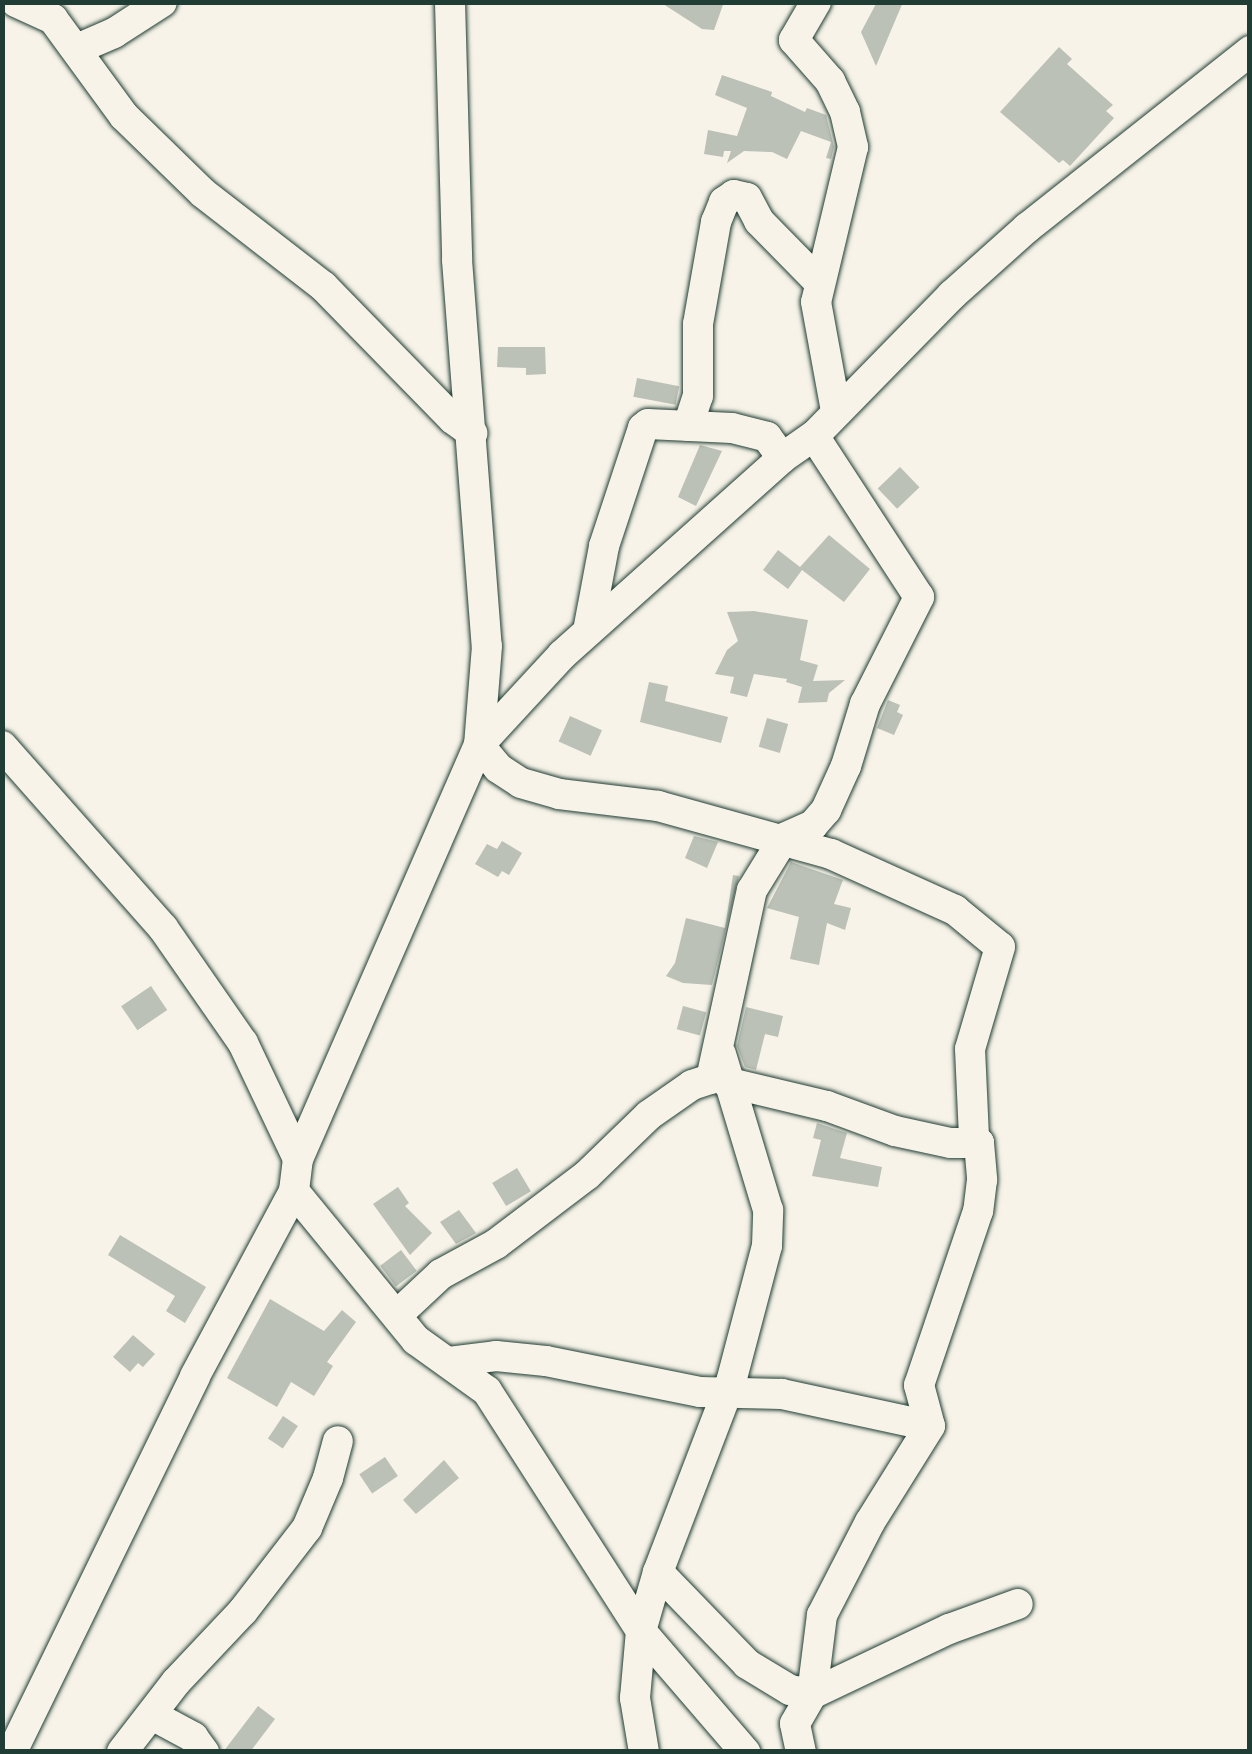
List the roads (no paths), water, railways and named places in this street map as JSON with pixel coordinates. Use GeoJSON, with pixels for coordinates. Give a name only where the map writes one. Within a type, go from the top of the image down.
{"type":"FeatureCollection","features":[{"type":"Feature","properties":{"kind":"street"},"geometry":{"type":"LineString","coordinates":[[16,2],[52,19],[124,116],[203,193],[323,286],[453,419],[472,433]]}},
{"type":"Feature","properties":{"kind":"street"},"geometry":{"type":"LineString","coordinates":[[77,48],[114,33],[162,2]]}},
{"type":"Feature","properties":{"kind":"street"},"geometry":{"type":"LineString","coordinates":[[12,1752],[195,1376],[294,1190],[298,1159],[479,745],[487,646],[457,260],[450,2]]}},
{"type":"Feature","properties":{"kind":"street"},"geometry":{"type":"LineString","coordinates":[[816,2],[794,40],[830,80],[845,112],[853,147],[818,281],[824,358],[836,412]]}},
{"type":"Feature","properties":{"kind":"street"},"geometry":{"type":"LineString","coordinates":[[479,745],[588,630],[782,458],[814,436],[1026,228],[1250,51]]}},
{"type":"Feature","properties":{"kind":"street"},"geometry":{"type":"LineString","coordinates":[[688,426],[698,396],[698,324],[716,222],[724,202],[734,195],[747,198],[760,221],[818,281]]}},
{"type":"Feature","properties":{"kind":"street"},"geometry":{"type":"LineString","coordinates":[[588,630],[604,546],[643,428],[648,424],[732,428],[767,437],[782,458]]}},
{"type":"Feature","properties":{"kind":"street"},"geometry":{"type":"LineString","coordinates":[[397,1315],[441,1274],[496,1244],[587,1175],[641,1121],[692,1084],[711,1079],[752,890],[784,838],[813,825],[826,810],[846,766],[865,704],[920,598],[814,436]]}},
{"type":"Feature","properties":{"kind":"street"},"geometry":{"type":"LineString","coordinates":[[479,745],[498,768],[521,783],[558,794],[637,801],[784,838],[831,854],[955,910],[1000,948],[970,1049],[974,1138],[979,1143],[978,1211],[918,1385],[930,1426],[870,1522],[822,1615],[812,1694],[796,1724],[801,1752]]}},
{"type":"Feature","properties":{"kind":"street"},"geometry":{"type":"LineString","coordinates":[[2,746],[173,942],[243,1043],[298,1159]]}},
{"type":"Feature","properties":{"kind":"street"},"geometry":{"type":"LineString","coordinates":[[644,1752],[635,1698],[641,1631],[658,1572],[727,1394],[767,1246],[768,1210],[742,1118],[726,1082],[720,1050]]}},
{"type":"Feature","properties":{"kind":"street"},"geometry":{"type":"LineString","coordinates":[[726,1082],[826,1106],[895,1130],[950,1143],[979,1143]]}},
{"type":"Feature","properties":{"kind":"street"},"geometry":{"type":"LineString","coordinates":[[294,1190],[416,1340],[487,1391],[641,1631],[745,1752]]}},
{"type":"Feature","properties":{"kind":"street"},"geometry":{"type":"LineString","coordinates":[[449,1362],[496,1356],[546,1361],[727,1394],[782,1394],[930,1426]]}},
{"type":"Feature","properties":{"kind":"street"},"geometry":{"type":"LineString","coordinates":[[122,1752],[176,1682],[243,1612],[307,1528],[338,1441]]}},
{"type":"Feature","properties":{"kind":"street"},"geometry":{"type":"LineString","coordinates":[[658,1572],[747,1664],[790,1690],[812,1694],[949,1629],[1018,1604]]}},
{"type":"Feature","properties":{"kind":"street"},"geometry":{"type":"LineString","coordinates":[[152,1715],[193,1737],[204,1752]]}}]}
